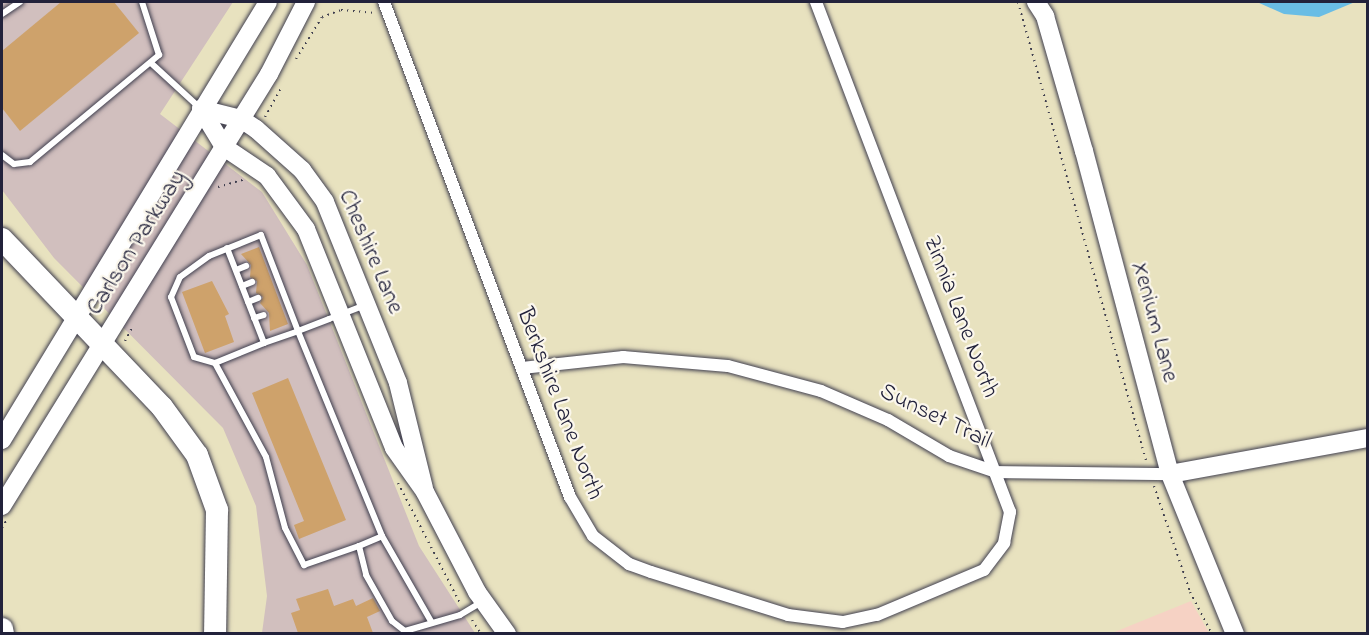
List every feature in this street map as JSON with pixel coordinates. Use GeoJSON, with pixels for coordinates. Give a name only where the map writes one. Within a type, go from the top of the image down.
{"type":"FeatureCollection","features":[{"type":"Feature","properties":{"kind":"highway"},"geometry":{"type":"LineString","coordinates":[[2,239],[168,414],[205,472],[220,541],[215,633]]}},
{"type":"Feature","properties":{"kind":"highway"},"geometry":{"type":"LineString","coordinates":[[2,629],[3,633]]}},
{"type":"Feature","properties":{"kind":"main road","name":"Carlson Parkway"},"geometry":{"type":"LineString","coordinates":[[2,440],[268,2]]}},
{"type":"Feature","properties":{"kind":"main road","name":"Carlson Parkway"},"geometry":{"type":"LineString","coordinates":[[2,506],[241,119],[306,2]]}},
{"type":"Feature","properties":{"kind":"main road","name":"Xenium Lane"},"geometry":{"type":"LineString","coordinates":[[1042,6],[1170,474],[1235,633]]}},
{"type":"Feature","properties":{"kind":"main road","name":"Cheshire Lane"},"geometry":{"type":"LineString","coordinates":[[201,109],[241,119],[312,182],[342,237],[368,304],[416,439],[425,492]]}},
{"type":"Feature","properties":{"kind":"main road","name":"Cheshire Lane"},"geometry":{"type":"LineString","coordinates":[[201,109],[224,147],[267,176],[294,210],[341,315],[389,438],[425,492],[483,601],[507,633]]}},
{"type":"Feature","properties":{"kind":"main road","name":"Sunset Trail"},"geometry":{"type":"LineString","coordinates":[[1170,474],[1368,438]]}},
{"type":"Feature","properties":{"kind":"street","name":"Zinnia Lane North"},"geometry":{"type":"LineString","coordinates":[[816,2],[996,472],[1010,519],[997,557],[976,575],[877,615]]}},
{"type":"Feature","properties":{"kind":"street","name":"Berkshire Lane North"},"geometry":{"type":"LineString","coordinates":[[385,6],[575,508],[610,552],[651,572],[800,618],[843,622],[877,615]]}},
{"type":"Feature","properties":{"kind":"street","name":"Sunset Trail"},"geometry":{"type":"LineString","coordinates":[[522,368],[631,357],[761,373],[836,397],[949,456],[996,472],[1170,474]]}},
{"type":"Feature","properties":{"kind":"lane"},"geometry":{"type":"LineString","coordinates":[[2,14],[20,2]]}},
{"type":"Feature","properties":{"kind":"lane"},"geometry":{"type":"LineString","coordinates":[[2,155],[14,164],[30,162],[159,55],[158,46],[141,2]]}},
{"type":"Feature","properties":{"kind":"lane"},"geometry":{"type":"LineString","coordinates":[[151,63],[201,109]]}},
{"type":"Feature","properties":{"kind":"lane"},"geometry":{"type":"LineString","coordinates":[[368,304],[341,315],[298,331],[264,343],[215,363],[194,357],[171,297],[180,277],[227,248],[261,235],[285,307],[298,331],[382,536],[432,623]]}},
{"type":"Feature","properties":{"kind":"lane"},"geometry":{"type":"LineString","coordinates":[[227,248],[264,343]]}},
{"type":"Feature","properties":{"kind":"lane"},"geometry":{"type":"LineString","coordinates":[[236,270],[246,266]]}},
{"type":"Feature","properties":{"kind":"lane"},"geometry":{"type":"LineString","coordinates":[[242,286],[252,282]]}},
{"type":"Feature","properties":{"kind":"lane"},"geometry":{"type":"LineString","coordinates":[[248,302],[258,298]]}},
{"type":"Feature","properties":{"kind":"lane"},"geometry":{"type":"LineString","coordinates":[[254,318],[264,315]]}},
{"type":"Feature","properties":{"kind":"lane"},"geometry":{"type":"LineString","coordinates":[[215,363],[266,457],[285,528],[303,565],[382,536]]}},
{"type":"Feature","properties":{"kind":"lane"},"geometry":{"type":"LineString","coordinates":[[359,546],[366,575],[392,621],[405,631],[432,623],[483,601]]}},
{"type":"Feature","properties":{"kind":"path"},"geometry":{"type":"LineString","coordinates":[[1018,2],[1144,455]]}},
{"type":"Feature","properties":{"kind":"path"},"geometry":{"type":"LineString","coordinates":[[291,66],[322,17],[341,10],[385,6]]}},
{"type":"Feature","properties":{"kind":"path"},"geometry":{"type":"LineString","coordinates":[[262,118],[272,110],[285,76]]}},
{"type":"Feature","properties":{"kind":"path"},"geometry":{"type":"LineString","coordinates":[[1156,494],[1190,592],[1212,633]]}},
{"type":"Feature","properties":{"kind":"shaded area"},"geometry":{"type":"Polygon","coordinates":[[[2,2],[233,2],[160,114],[262,192],[307,265],[419,546],[475,633],[262,633],[267,596],[256,506],[223,428],[54,258],[2,190],[2,2]]]}},
{"type":"Feature","properties":{"kind":"shaded area"},"geometry":{"type":"Polygon","coordinates":[[[1191,601],[1209,633],[1112,633],[1191,601]]]}},
{"type":"Feature","properties":{"kind":"water"},"geometry":{"type":"Polygon","coordinates":[[[1257,2],[1355,2],[1319,17],[1284,14],[1257,2]]]}},
{"type":"Feature","properties":{"kind":"building"},"geometry":{"type":"Polygon","coordinates":[[[61,2],[114,2],[139,33],[20,131],[2,108],[2,51],[61,2]]]}},
{"type":"Feature","properties":{"kind":"building"},"geometry":{"type":"Polygon","coordinates":[[[259,247],[288,324],[270,331],[269,313],[260,303],[263,297],[256,293],[257,281],[250,277],[251,265],[241,254],[259,247]]]}},
{"type":"Feature","properties":{"kind":"building"},"geometry":{"type":"Polygon","coordinates":[[[212,281],[229,314],[225,316],[234,342],[205,353],[182,292],[212,281]]]}},
{"type":"Feature","properties":{"kind":"building"},"geometry":{"type":"Polygon","coordinates":[[[288,378],[346,520],[299,539],[294,525],[304,521],[252,393],[288,378]]]}},
{"type":"Feature","properties":{"kind":"building"},"geometry":{"type":"Polygon","coordinates":[[[328,589],[334,606],[353,599],[356,606],[373,598],[380,611],[367,617],[373,633],[298,633],[291,613],[300,610],[296,599],[328,589]]]}}]}
